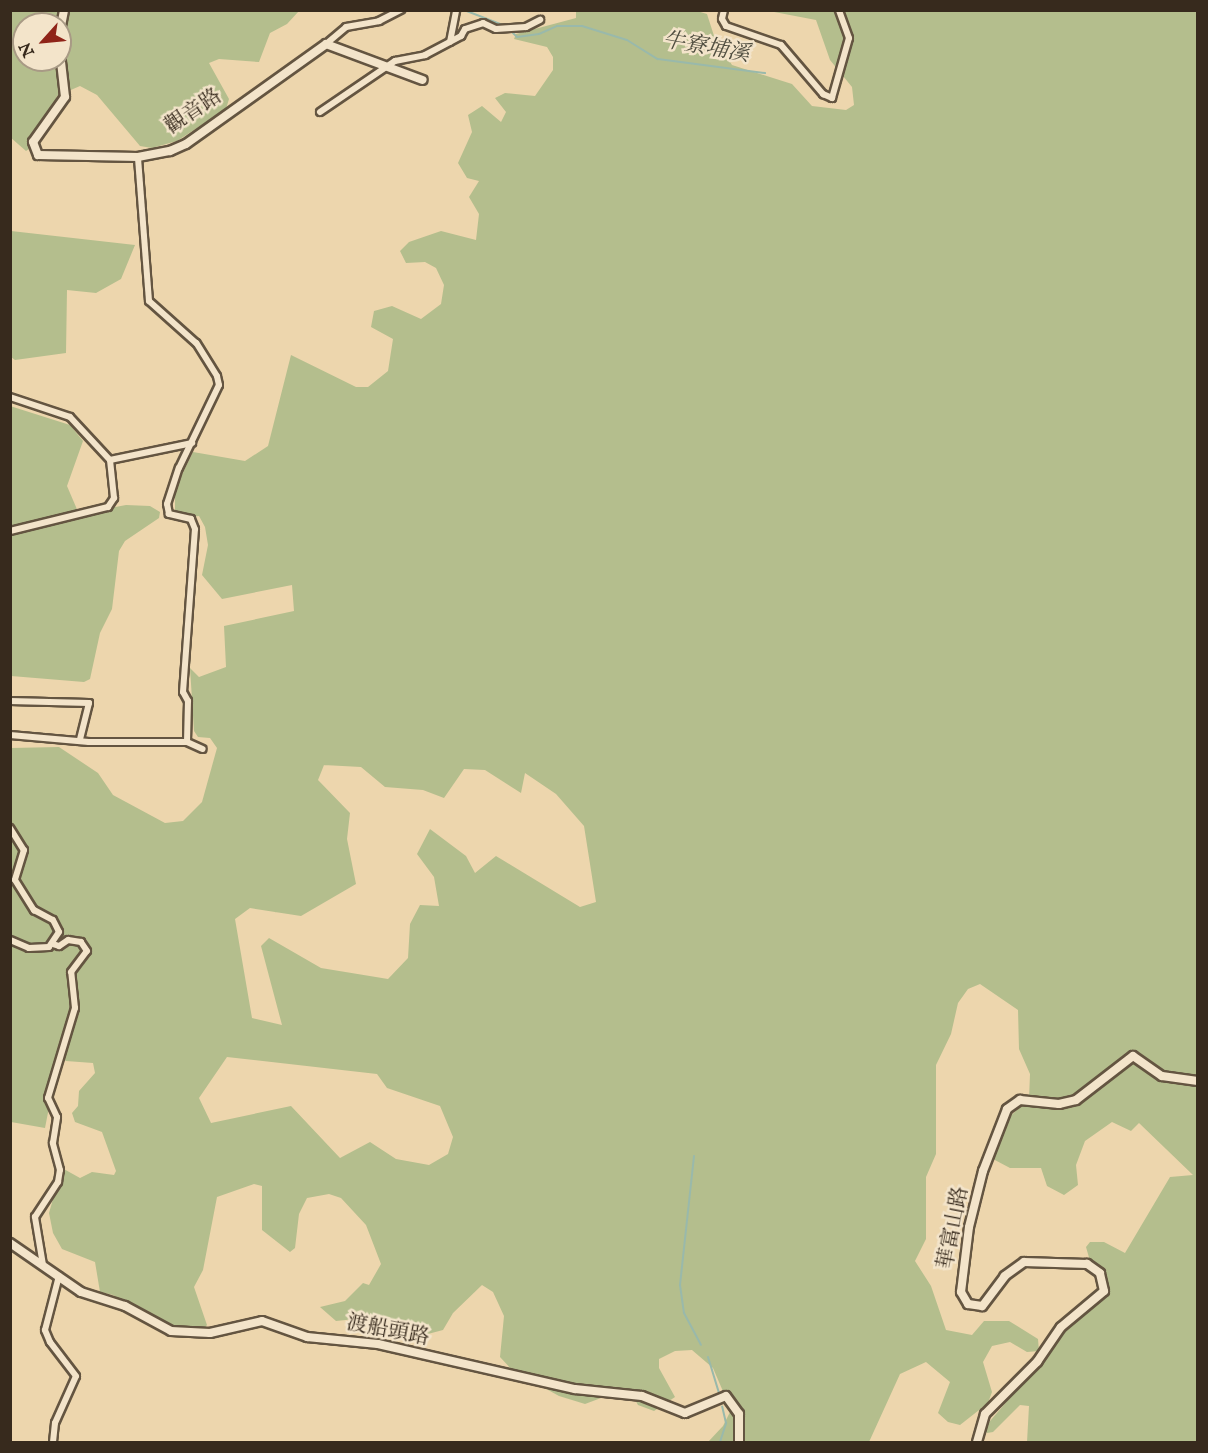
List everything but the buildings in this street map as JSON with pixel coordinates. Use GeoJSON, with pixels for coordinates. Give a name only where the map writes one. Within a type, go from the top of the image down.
{"type":"FeatureCollection","features":[{"type":"Feature","properties":{"kind":"street"},"geometry":{"type":"LineString","coordinates":[[401,10],[379,21],[346,27],[326,44],[423,80]]}},
{"type":"Feature","properties":{"kind":"street"},"geometry":{"type":"LineString","coordinates":[[449,43],[456,10]]}},
{"type":"Feature","properties":{"kind":"street"},"geometry":{"type":"LineString","coordinates":[[724,10],[722,19],[726,26],[781,45],[824,94],[832,98],[849,38],[839,10]]}},
{"type":"Feature","properties":{"kind":"street"},"geometry":{"type":"LineString","coordinates":[[320,112],[385,67],[449,43],[465,29],[483,23],[496,29],[526,27],[540,20]]}},
{"type":"Feature","properties":{"kind":"street","name":"觀音路"},"geometry":{"type":"LineString","coordinates":[[62,72],[65,97],[33,142],[38,155],[138,157],[186,144],[326,44]]}},
{"type":"Feature","properties":{"kind":"street"},"geometry":{"type":"LineString","coordinates":[[138,157],[149,301],[195,343],[218,376],[216,393],[167,504],[169,514],[190,519],[195,530],[183,692],[188,700],[188,742]]}},
{"type":"Feature","properties":{"kind":"street"},"geometry":{"type":"LineString","coordinates":[[10,397],[70,417],[110,460],[114,498],[108,507],[10,531]]}},
{"type":"Feature","properties":{"kind":"street"},"geometry":{"type":"LineString","coordinates":[[110,460],[192,443]]}},
{"type":"Feature","properties":{"kind":"street"},"geometry":{"type":"LineString","coordinates":[[10,701],[89,703],[80,739]]}},
{"type":"Feature","properties":{"kind":"street"},"geometry":{"type":"LineString","coordinates":[[10,735],[188,742],[203,749]]}},
{"type":"Feature","properties":{"kind":"street"},"geometry":{"type":"LineString","coordinates":[[10,828],[24,849],[15,880],[34,910],[57,926],[59,932],[53,944]]}},
{"type":"Feature","properties":{"kind":"street"},"geometry":{"type":"LineString","coordinates":[[10,940],[30,948],[53,944],[59,946],[68,940],[81,942],[87,951],[71,972],[75,1008],[48,1098],[57,1117],[53,1143],[60,1170],[58,1182],[35,1217],[43,1265]]}},
{"type":"Feature","properties":{"kind":"street","name":"華富山路"},"geometry":{"type":"LineString","coordinates":[[977,1443],[985,1414],[1037,1362],[1060,1327],[1104,1291],[1100,1273],[1088,1264],[1024,1262],[1005,1276],[982,1306],[968,1304],[961,1292],[969,1227],[983,1171],[1007,1109],[1020,1100],[1059,1104],[1076,1100],[1133,1056],[1162,1076],[1197,1082]]}},
{"type":"Feature","properties":{"kind":"street","name":"渡船頭路"},"geometry":{"type":"LineString","coordinates":[[10,1243],[81,1292],[111,1301],[185,1334],[216,1332],[262,1321],[307,1337],[378,1344],[575,1389],[642,1396],[685,1413],[726,1396],[739,1414],[739,1443]]}},
{"type":"Feature","properties":{"kind":"street"},"geometry":{"type":"LineString","coordinates":[[53,1443],[56,1424],[76,1376],[45,1330],[59,1276]]}},
{"type":"Feature","properties":{"kind":"green space"},"geometry":{"type":"Polygon","coordinates":[[[11,11],[299,11],[287,24],[270,33],[259,62],[219,59],[209,63],[229,99],[226,109],[177,141],[152,148],[140,146],[97,95],[80,86],[57,96],[41,141],[26,151],[10,137],[11,11]]]}},
{"type":"Feature","properties":{"kind":"green space"},"geometry":{"type":"Polygon","coordinates":[[[576,11],[697,11],[707,14],[715,39],[732,65],[792,84],[812,106],[846,110],[854,105],[852,87],[830,60],[816,20],[769,11],[1197,11],[1197,1442],[1027,1442],[1029,1406],[1020,1405],[993,1432],[987,1433],[984,1428],[1052,1349],[1065,1321],[1099,1301],[1106,1290],[1106,1278],[1090,1261],[1086,1247],[1090,1242],[1104,1242],[1125,1253],[1170,1177],[1193,1175],[1139,1123],[1131,1131],[1112,1122],[1085,1141],[1076,1165],[1078,1185],[1064,1195],[1047,1186],[1041,1168],[1010,1168],[993,1159],[1005,1121],[1029,1099],[1030,1074],[1019,1049],[1018,1010],[980,984],[968,989],[958,1003],[951,1034],[936,1065],[936,1154],[926,1177],[926,1239],[915,1261],[931,1286],[946,1330],[972,1335],[984,1321],[1009,1321],[1038,1339],[1039,1351],[1027,1352],[1010,1342],[992,1346],[983,1362],[992,1392],[988,1403],[960,1425],[948,1422],[938,1413],[950,1382],[926,1362],[900,1374],[869,1442],[708,1442],[723,1426],[731,1410],[713,1368],[692,1350],[675,1351],[659,1359],[659,1368],[675,1397],[654,1411],[638,1405],[633,1396],[617,1392],[585,1404],[559,1396],[512,1370],[500,1357],[504,1316],[493,1292],[482,1285],[453,1313],[443,1330],[424,1335],[405,1331],[385,1316],[336,1321],[320,1307],[345,1301],[363,1283],[369,1285],[381,1264],[366,1225],[341,1198],[329,1194],[307,1198],[299,1214],[295,1248],[290,1252],[262,1230],[262,1186],[254,1184],[217,1197],[203,1270],[194,1287],[207,1325],[201,1332],[165,1327],[113,1295],[100,1292],[95,1262],[62,1249],[53,1233],[49,1213],[62,1168],[80,1178],[92,1172],[114,1175],[116,1171],[102,1132],[75,1122],[72,1113],[78,1106],[79,1091],[95,1073],[93,1063],[66,1061],[59,1056],[45,1128],[11,1122],[11,748],[59,747],[98,773],[113,795],[165,823],[183,821],[202,802],[217,748],[210,738],[198,737],[194,731],[190,668],[199,677],[226,667],[224,626],[294,611],[292,585],[222,599],[202,575],[208,545],[205,527],[199,516],[175,519],[175,489],[193,452],[245,461],[268,446],[291,355],[356,387],[368,387],[388,371],[393,339],[371,327],[374,311],[392,306],[421,319],[441,304],[444,285],[436,268],[425,262],[406,263],[400,251],[409,242],[441,231],[476,240],[479,214],[469,197],[479,181],[467,178],[458,163],[472,132],[468,115],[482,106],[501,122],[506,112],[495,98],[505,93],[535,96],[553,70],[553,57],[547,47],[514,39],[516,34],[576,18],[576,11]],[[324,765],[318,780],[350,813],[347,839],[356,884],[301,916],[250,908],[235,919],[252,1018],[282,1025],[261,946],[269,938],[321,968],[388,979],[408,958],[410,924],[420,905],[439,906],[434,877],[417,854],[430,829],[466,856],[475,873],[496,856],[580,907],[596,902],[584,826],[556,794],[525,773],[521,793],[485,770],[464,769],[444,798],[423,790],[385,787],[361,767],[324,765]],[[227,1057],[199,1098],[211,1123],[291,1106],[340,1158],[370,1142],[396,1159],[429,1165],[448,1154],[453,1137],[440,1106],[387,1088],[377,1074],[227,1057]]]}},
{"type":"Feature","properties":{"kind":"green space"},"geometry":{"type":"Polygon","coordinates":[[[11,231],[135,245],[121,279],[96,293],[67,290],[66,353],[15,360],[11,357],[11,231]]]}},
{"type":"Feature","properties":{"kind":"green space"},"geometry":{"type":"Polygon","coordinates":[[[10,406],[70,425],[83,441],[67,486],[79,514],[126,505],[150,506],[160,512],[159,518],[125,541],[119,551],[112,609],[100,633],[90,679],[84,682],[11,676],[10,406]]]}},
{"type":"Feature","properties":{"kind":"waterway","name":"牛寮埔溪"},"geometry":{"type":"LineString","coordinates":[[464,10],[501,24]]}},
{"type":"Feature","properties":{"kind":"waterway","name":"牛寮埔溪"},"geometry":{"type":"LineString","coordinates":[[509,29],[517,37],[539,34],[557,26],[582,26],[627,40],[658,59],[765,73]]}},
{"type":"Feature","properties":{"kind":"waterway"},"geometry":{"type":"LineString","coordinates":[[694,1156],[680,1285],[684,1313],[701,1345]]}},
{"type":"Feature","properties":{"kind":"waterway"},"geometry":{"type":"LineString","coordinates":[[708,1357],[719,1393]]}},
{"type":"Feature","properties":{"kind":"waterway"},"geometry":{"type":"LineString","coordinates":[[720,1442],[726,1423],[722,1406]]}}]}
